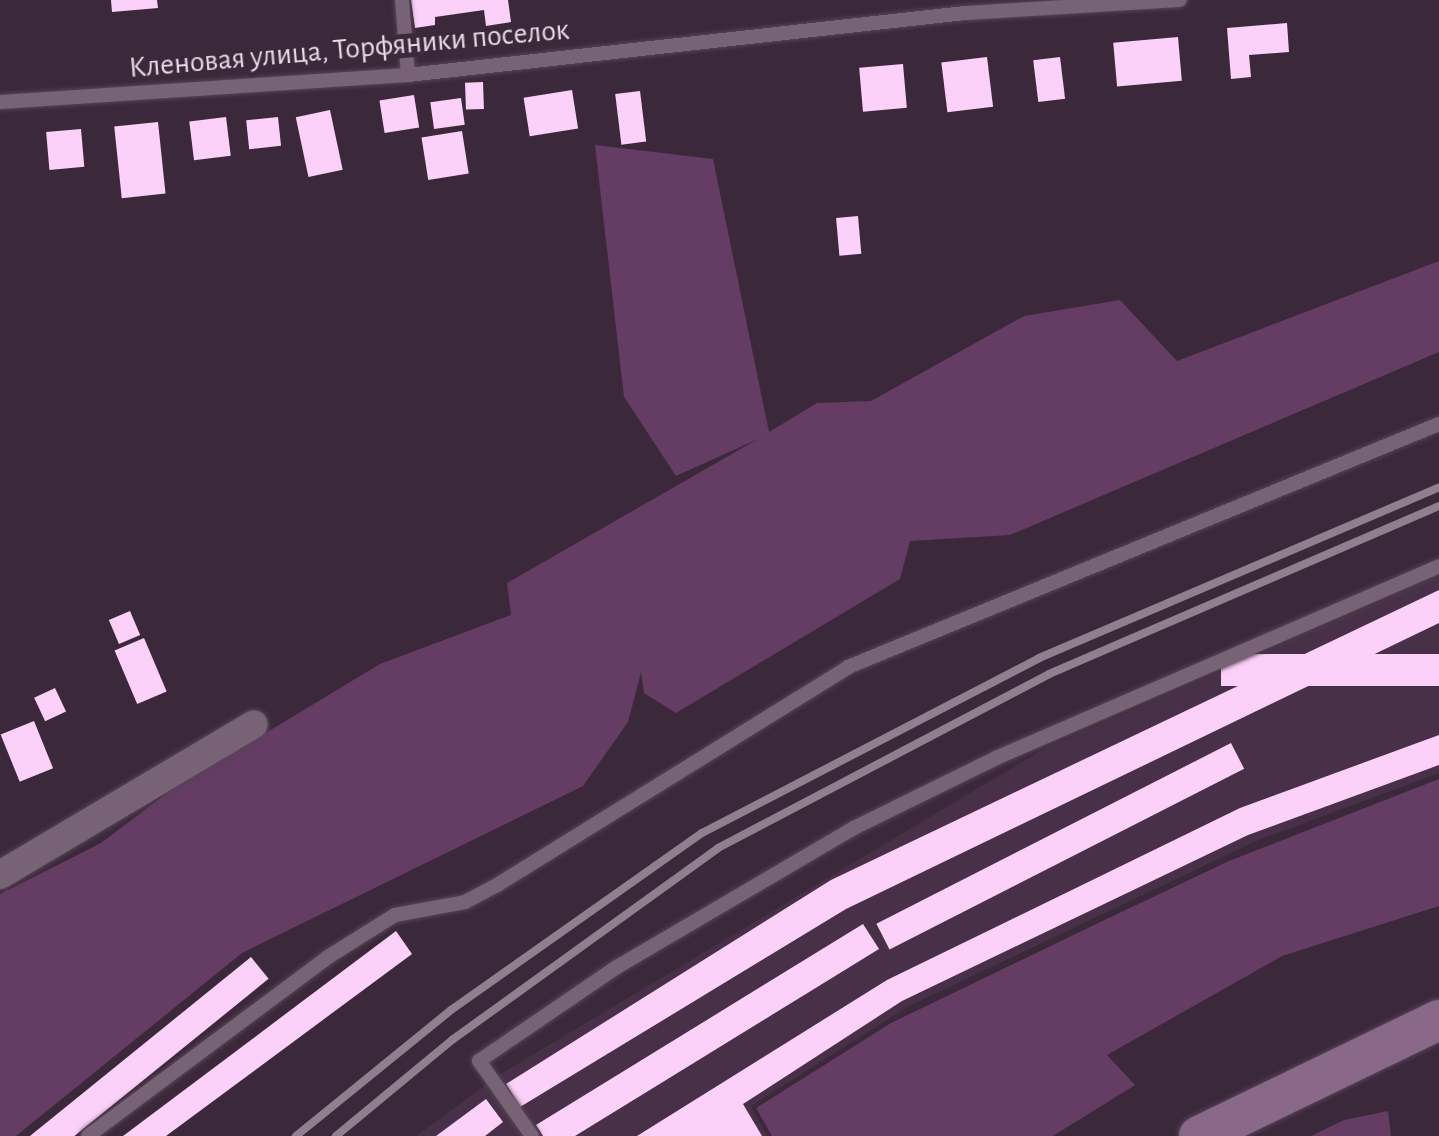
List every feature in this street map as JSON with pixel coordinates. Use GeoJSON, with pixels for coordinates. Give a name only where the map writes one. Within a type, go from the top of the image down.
{"type":"FeatureCollection","features":[{"type":"Feature","properties":{"kind":"main road"},"geometry":{"type":"LineString","coordinates":[[1199,1136],[1439,1020]]}},
{"type":"Feature","properties":{"kind":"street"},"geometry":{"type":"LineString","coordinates":[[0,875],[254,724]]}},
{"type":"Feature","properties":{"kind":"lane"},"geometry":{"type":"LineString","coordinates":[[402,0],[408,75]]}},
{"type":"Feature","properties":{"kind":"lane","name":"Кленовая улица, Торфяники поселок"},"geometry":{"type":"LineString","coordinates":[[0,102],[408,75],[964,13],[1180,0]]}},
{"type":"Feature","properties":{"kind":"lane"},"geometry":{"type":"LineString","coordinates":[[88,1136],[328,957],[395,915],[465,902],[497,885],[848,667],[1439,424]]}},
{"type":"Feature","properties":{"kind":"lane"},"geometry":{"type":"LineString","coordinates":[[532,1136],[479,1061],[617,967],[854,828],[996,758],[1439,566]]}},
{"type":"Feature","properties":{"kind":"shaded area"},"geometry":{"type":"Polygon","coordinates":[[[595,145],[713,159],[769,432],[817,403],[871,401],[1024,316],[1120,300],[1177,361],[1439,261],[1439,352],[1010,535],[910,541],[900,579],[676,713],[644,693],[641,672],[628,722],[583,786],[242,953],[16,1136],[0,1136],[0,894],[101,843],[171,790],[380,664],[511,615],[507,583],[758,439],[676,476],[624,397],[595,145]]]}},
{"type":"Feature","properties":{"kind":"shaded area"},"geometry":{"type":"Polygon","coordinates":[[[1439,576],[1439,773],[1256,841],[907,1007],[751,1106],[767,1136],[416,1136],[499,1075],[1042,750],[1439,576]]]}},
{"type":"Feature","properties":{"kind":"shaded area"},"geometry":{"type":"Polygon","coordinates":[[[1439,779],[1439,906],[1282,956],[1107,1055],[1135,1085],[1053,1136],[772,1136],[756,1108],[891,1023],[1094,925],[1229,861],[1439,779]]]}},
{"type":"Feature","properties":{"kind":"shaded area"},"geometry":{"type":"Polygon","coordinates":[[[1388,1111],[1391,1136],[1311,1136],[1344,1120],[1388,1111]]]}},
{"type":"Feature","properties":{"kind":"building"},"geometry":{"type":"Polygon","coordinates":[[[111,0],[157,0],[158,8],[112,12],[111,0]]]}},
{"type":"Feature","properties":{"kind":"building"},"geometry":{"type":"Polygon","coordinates":[[[411,0],[508,0],[511,22],[486,26],[484,10],[435,17],[435,25],[415,28],[411,0]]]}},
{"type":"Feature","properties":{"kind":"building"},"geometry":{"type":"Polygon","coordinates":[[[1287,23],[1289,52],[1249,55],[1251,77],[1231,79],[1227,28],[1287,23]]]}},
{"type":"Feature","properties":{"kind":"building"},"geometry":{"type":"Polygon","coordinates":[[[1178,37],[1182,81],[1117,86],[1113,43],[1178,37]]]}},
{"type":"Feature","properties":{"kind":"building"},"geometry":{"type":"Polygon","coordinates":[[[987,57],[993,107],[947,112],[941,63],[987,57]]]}},
{"type":"Feature","properties":{"kind":"building"},"geometry":{"type":"Polygon","coordinates":[[[1060,57],[1065,99],[1038,102],[1033,60],[1060,57]]]}},
{"type":"Feature","properties":{"kind":"building"},"geometry":{"type":"Polygon","coordinates":[[[903,64],[907,108],[863,112],[859,68],[903,64]]]}},
{"type":"Feature","properties":{"kind":"building"},"geometry":{"type":"Polygon","coordinates":[[[483,82],[484,109],[466,110],[465,83],[483,82]]]}},
{"type":"Feature","properties":{"kind":"building"},"geometry":{"type":"Polygon","coordinates":[[[572,90],[578,129],[530,136],[524,98],[572,90]]]}},
{"type":"Feature","properties":{"kind":"building"},"geometry":{"type":"Polygon","coordinates":[[[640,91],[646,142],[621,145],[615,94],[640,91]]]}},
{"type":"Feature","properties":{"kind":"building"},"geometry":{"type":"Polygon","coordinates":[[[414,95],[419,128],[385,133],[379,100],[414,95]]]}},
{"type":"Feature","properties":{"kind":"building"},"geometry":{"type":"Polygon","coordinates":[[[461,98],[465,125],[434,129],[430,102],[461,98]]]}},
{"type":"Feature","properties":{"kind":"building"},"geometry":{"type":"Polygon","coordinates":[[[330,110],[343,170],[308,177],[296,117],[330,110]]]}},
{"type":"Feature","properties":{"kind":"building"},"geometry":{"type":"Polygon","coordinates":[[[226,117],[231,156],[194,160],[189,122],[226,117]]]}},
{"type":"Feature","properties":{"kind":"building"},"geometry":{"type":"Polygon","coordinates":[[[278,117],[281,146],[249,149],[246,120],[278,117]]]}},
{"type":"Feature","properties":{"kind":"building"},"geometry":{"type":"Polygon","coordinates":[[[158,122],[166,194],[122,198],[114,127],[158,122]]]}},
{"type":"Feature","properties":{"kind":"building"},"geometry":{"type":"Polygon","coordinates":[[[81,129],[84,167],[49,170],[46,132],[81,129]]]}},
{"type":"Feature","properties":{"kind":"building"},"geometry":{"type":"Polygon","coordinates":[[[462,131],[469,173],[428,180],[422,137],[462,131]]]}},
{"type":"Feature","properties":{"kind":"building"},"geometry":{"type":"Polygon","coordinates":[[[858,216],[861,254],[839,256],[836,218],[858,216]]]}},
{"type":"Feature","properties":{"kind":"building"},"geometry":{"type":"Polygon","coordinates":[[[1439,590],[1439,623],[846,909],[520,1107],[506,1084],[831,880],[1439,590]]]}},
{"type":"Feature","properties":{"kind":"building"},"geometry":{"type":"Polygon","coordinates":[[[130,611],[140,635],[119,644],[109,620],[130,611]]]}},
{"type":"Feature","properties":{"kind":"building"},"geometry":{"type":"Polygon","coordinates":[[[144,638],[167,691],[137,704],[115,651],[144,638]]]}},
{"type":"Feature","properties":{"kind":"building"},"geometry":{"type":"Polygon","coordinates":[[[1221,654],[1439,654],[1439,686],[1221,686],[1221,654]]]}},
{"type":"Feature","properties":{"kind":"building"},"geometry":{"type":"Polygon","coordinates":[[[55,688],[66,712],[45,721],[34,698],[55,688]]]}},
{"type":"Feature","properties":{"kind":"building"},"geometry":{"type":"Polygon","coordinates":[[[34,721],[53,768],[20,782],[1,734],[34,721]]]}},
{"type":"Feature","properties":{"kind":"building"},"geometry":{"type":"Polygon","coordinates":[[[1439,735],[1439,765],[1248,835],[902,1001],[743,1104],[762,1136],[637,1136],[887,980],[1240,808],[1439,735]]]}},
{"type":"Feature","properties":{"kind":"building"},"geometry":{"type":"Polygon","coordinates":[[[1231,743],[1244,769],[890,950],[876,924],[1231,743]]]}},
{"type":"Feature","properties":{"kind":"building"},"geometry":{"type":"Polygon","coordinates":[[[863,924],[879,949],[575,1136],[543,1136],[536,1125],[863,924]]]}},
{"type":"Feature","properties":{"kind":"building"},"geometry":{"type":"Polygon","coordinates":[[[396,931],[412,954],[166,1136],[123,1136],[396,931]]]}},
{"type":"Feature","properties":{"kind":"building"},"geometry":{"type":"Polygon","coordinates":[[[251,957],[269,979],[74,1136],[30,1136],[251,957]]]}},
{"type":"Feature","properties":{"kind":"building"},"geometry":{"type":"Polygon","coordinates":[[[486,1099],[503,1122],[485,1136],[436,1136],[486,1099]]]}},
{"type":"Feature","properties":{"kind":"railway"},"geometry":{"type":"LineString","coordinates":[[296,1136],[451,1010],[702,833],[1039,658],[1439,487]]}},
{"type":"Feature","properties":{"kind":"railway"},"geometry":{"type":"LineString","coordinates":[[336,1136],[452,1040],[718,848],[1049,674],[1439,506]]}}]}
